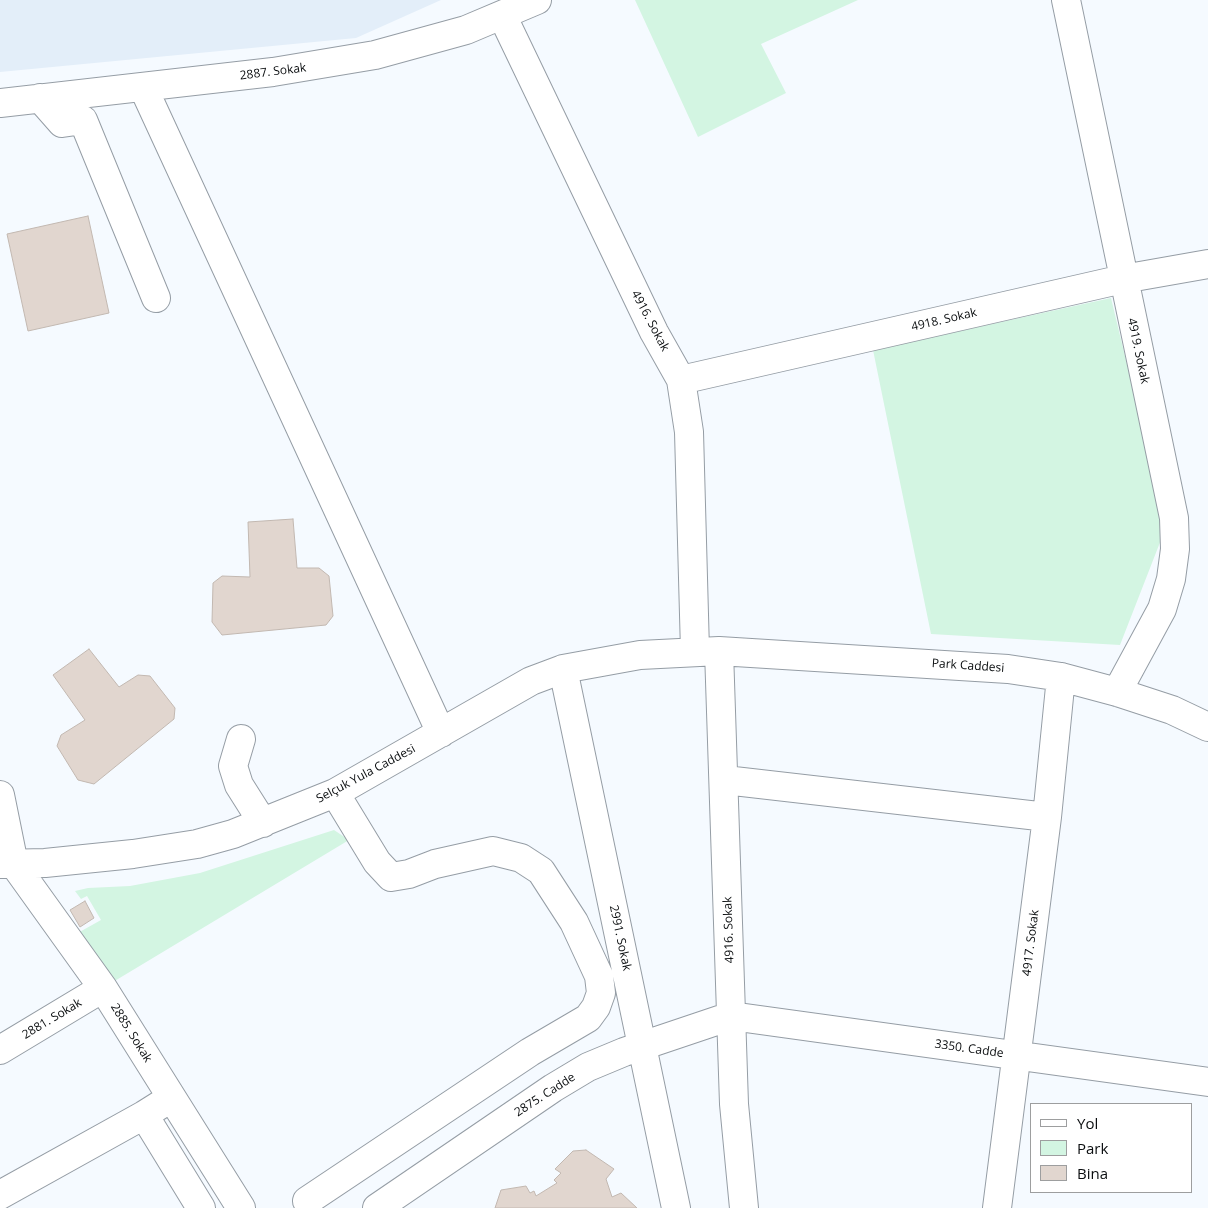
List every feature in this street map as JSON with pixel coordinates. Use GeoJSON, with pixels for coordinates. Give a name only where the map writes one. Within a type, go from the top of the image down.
{"type":"FeatureCollection","features":[{"type":"Feature","properties":{"kind":"street","name":"2887. Sokak"},"geometry":{"type":"LineString","coordinates":[[0,103],[273,72],[375,55],[466,30],[537,0]]}},
{"type":"Feature","properties":{"kind":"street","name":"4919. Sokak"},"geometry":{"type":"LineString","coordinates":[[1066,0],[1174,518],[1175,549],[1171,579],[1162,609],[1118,692]]}},
{"type":"Feature","properties":{"kind":"street","name":"4916. Sokak"},"geometry":{"type":"LineString","coordinates":[[502,16],[654,332],[681,380],[690,432],[707,651],[724,780],[736,1136],[744,1208]]}},
{"type":"Feature","properties":{"kind":"street"},"geometry":{"type":"LineString","coordinates":[[144,87],[441,733]]}},
{"type":"Feature","properties":{"kind":"street"},"geometry":{"type":"LineString","coordinates":[[40,98],[62,123],[83,120],[156,298]]}},
{"type":"Feature","properties":{"kind":"street","name":"4918. Sokak"},"geometry":{"type":"LineString","coordinates":[[681,380],[1123,279],[1208,264]]}},
{"type":"Feature","properties":{"kind":"street","name":"Selçuk Yula Caddesi"},"geometry":{"type":"LineString","coordinates":[[7,864],[67,861],[170,849],[233,834],[335,793],[531,681],[563,669],[613,658],[707,651]]}},
{"type":"Feature","properties":{"kind":"street","name":"Park Caddesi"},"geometry":{"type":"LineString","coordinates":[[707,651],[960,665],[1061,677],[1118,692],[1172,710],[1208,727]]}},
{"type":"Feature","properties":{"kind":"street","name":"2991. Sokak"},"geometry":{"type":"LineString","coordinates":[[563,669],[676,1208]]}},
{"type":"Feature","properties":{"kind":"street","name":"4917. Sokak"},"geometry":{"type":"LineString","coordinates":[[997,1208],[1047,817],[1061,677]]}},
{"type":"Feature","properties":{"kind":"street"},"geometry":{"type":"LineString","coordinates":[[241,740],[233,766],[239,785],[263,823]]}},
{"type":"Feature","properties":{"kind":"street"},"geometry":{"type":"LineString","coordinates":[[724,780],[1047,817]]}},
{"type":"Feature","properties":{"kind":"street"},"geometry":{"type":"LineString","coordinates":[[307,1201],[530,1052],[588,1018],[596,1007],[601,993],[599,976],[574,922],[541,871],[520,858],[493,851],[435,864],[410,874],[391,877],[377,862],[335,793]]}},
{"type":"Feature","properties":{"kind":"street"},"geometry":{"type":"LineString","coordinates":[[0,795],[7,864]]}},
{"type":"Feature","properties":{"kind":"street","name":"2885. Sokak"},"geometry":{"type":"LineString","coordinates":[[7,864],[103,988],[241,1208]]}},
{"type":"Feature","properties":{"kind":"street","name":"2881. Sokak"},"geometry":{"type":"LineString","coordinates":[[0,1050],[103,988]]}},
{"type":"Feature","properties":{"kind":"street","name":"2875. Cadde"},"geometry":{"type":"LineString","coordinates":[[377,1208],[569,1078],[607,1058],[731,1016]]}},
{"type":"Feature","properties":{"kind":"street","name":"3350. Cadde"},"geometry":{"type":"LineString","coordinates":[[731,1016],[1208,1082]]}},
{"type":"Feature","properties":{"kind":"street"},"geometry":{"type":"LineString","coordinates":[[0,1195],[171,1098]]}},
{"type":"Feature","properties":{"kind":"street"},"geometry":{"type":"LineString","coordinates":[[144,1115],[201,1208]]}},
{"type":"Feature","properties":{"kind":"shaded area"},"geometry":{"type":"Polygon","coordinates":[[[0,0],[441,0],[356,38],[0,72],[0,0]]]}},
{"type":"Feature","properties":{"kind":"green space"},"geometry":{"type":"Polygon","coordinates":[[[635,0],[858,0],[761,44],[786,93],[698,137],[635,0]]]}},
{"type":"Feature","properties":{"kind":"green space"},"geometry":{"type":"Polygon","coordinates":[[[1111,298],[1166,527],[1120,645],[931,634],[873,350],[1111,298]]]}},
{"type":"Feature","properties":{"kind":"green space"},"geometry":{"type":"Polygon","coordinates":[[[334,830],[349,840],[108,985],[76,934],[101,920],[87,896],[81,899],[75,891],[88,888],[130,886],[200,873],[334,830]]]}},
{"type":"Feature","properties":{"kind":"building"},"geometry":{"type":"Polygon","coordinates":[[[88,216],[109,313],[28,331],[7,234],[88,216]]]}},
{"type":"Feature","properties":{"kind":"building"},"geometry":{"type":"Polygon","coordinates":[[[293,519],[297,568],[319,568],[329,576],[333,616],[326,625],[222,635],[212,622],[213,583],[222,576],[250,577],[248,522],[293,519]]]}},
{"type":"Feature","properties":{"kind":"building"},"geometry":{"type":"Polygon","coordinates":[[[89,649],[119,687],[138,675],[150,676],[175,708],[174,719],[94,784],[78,780],[57,746],[61,735],[85,720],[53,675],[89,649]]]}},
{"type":"Feature","properties":{"kind":"building"},"geometry":{"type":"Polygon","coordinates":[[[85,901],[94,918],[80,927],[70,910],[85,901]]]}},
{"type":"Feature","properties":{"kind":"building"},"geometry":{"type":"Polygon","coordinates":[[[586,1150],[614,1169],[606,1179],[612,1197],[621,1193],[637,1208],[495,1208],[501,1190],[526,1186],[530,1193],[534,1191],[536,1196],[557,1183],[554,1180],[561,1173],[555,1169],[573,1151],[586,1150]]]}}]}
